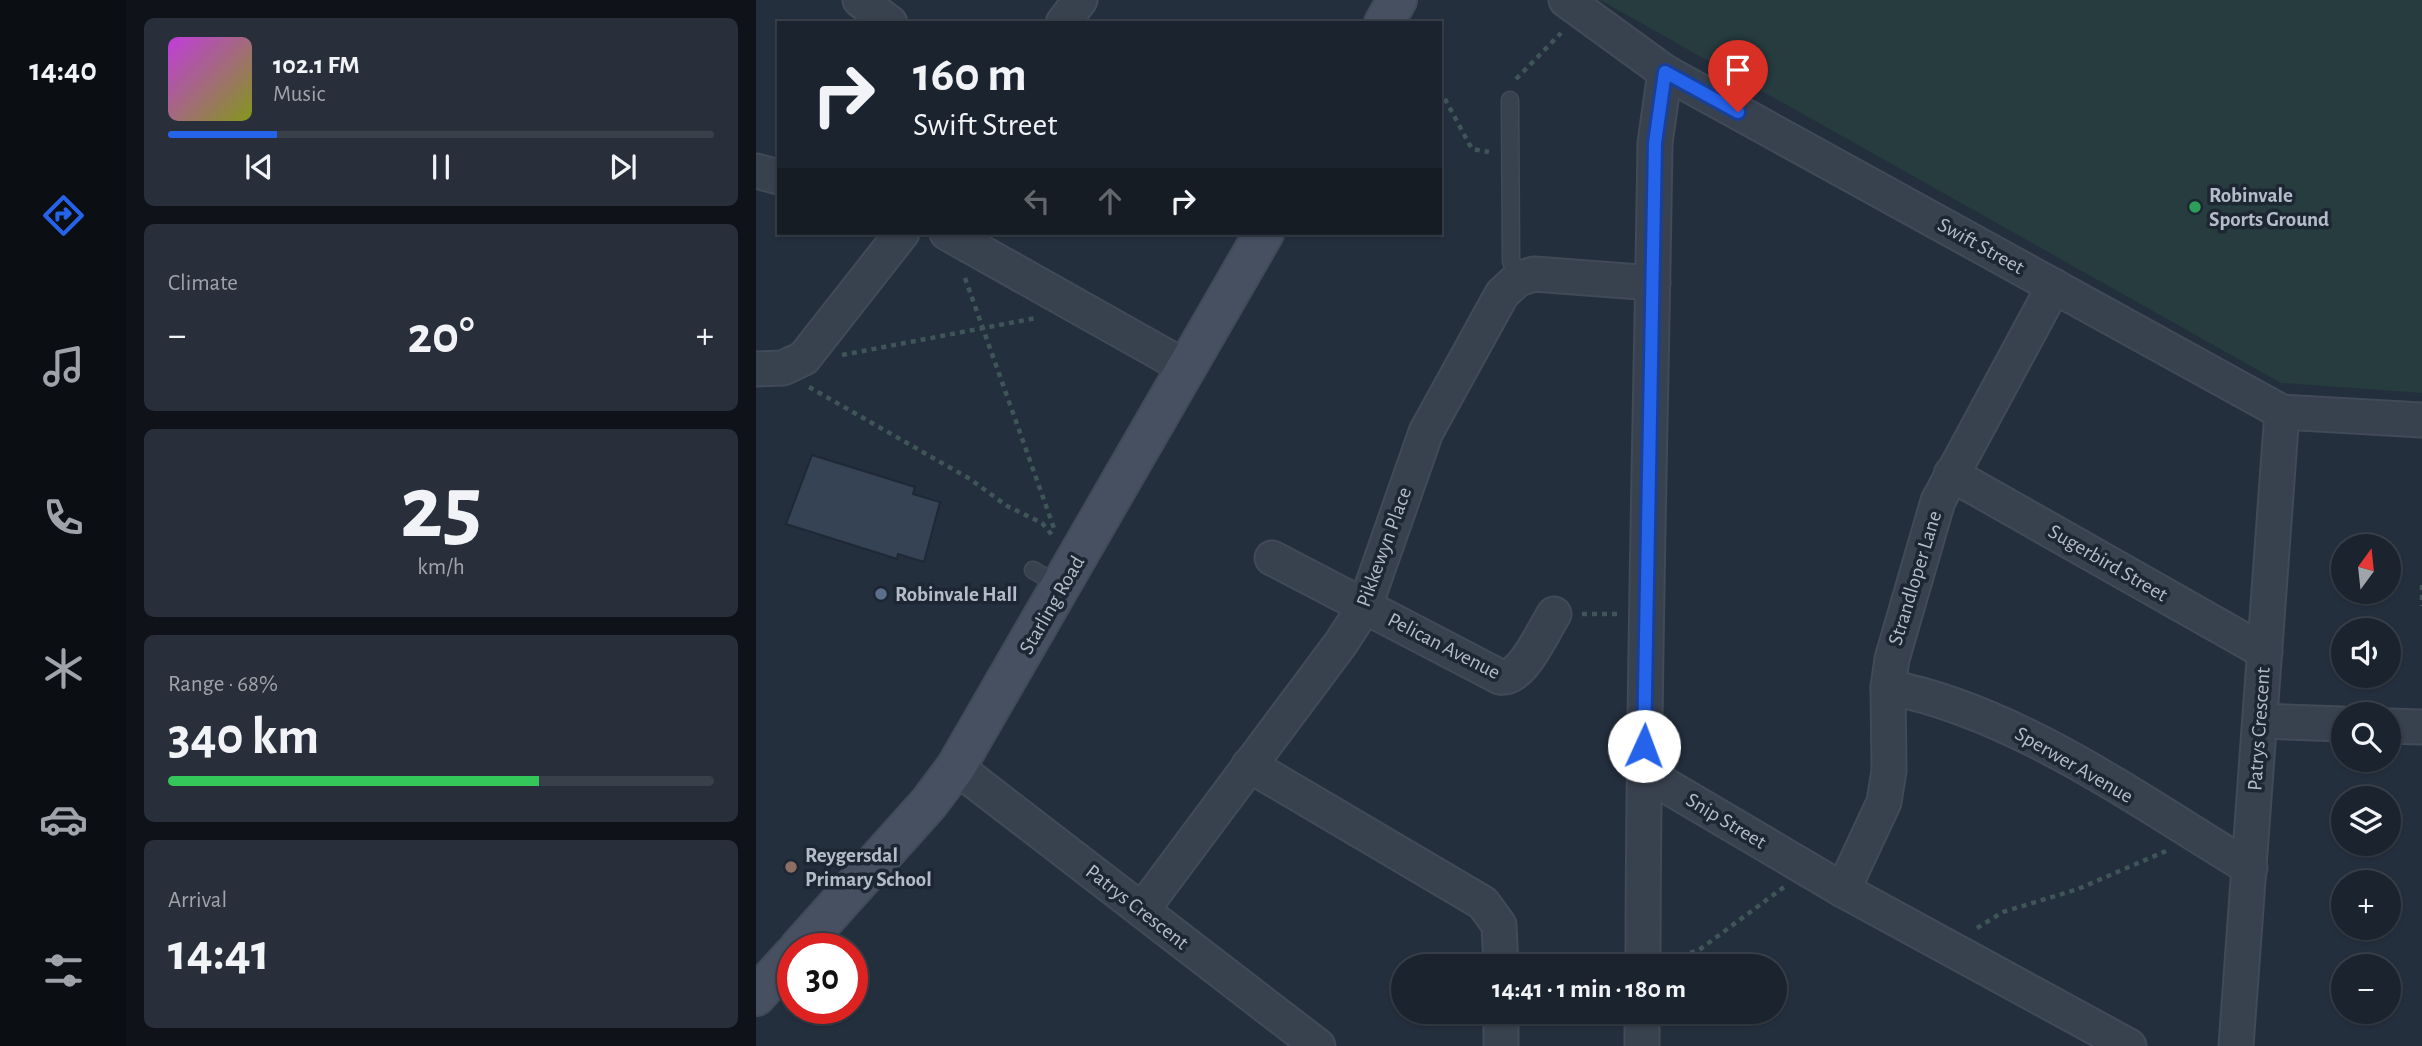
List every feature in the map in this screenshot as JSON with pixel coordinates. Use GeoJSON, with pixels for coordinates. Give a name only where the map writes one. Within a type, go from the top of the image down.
{"type":"FeatureCollection","features":[{"type":"Feature","properties":{"kind":"street"},"geometry":{"type":"LineString","coordinates":[[860,0],[887,21]]}},
{"type":"Feature","properties":{"kind":"street"},"geometry":{"type":"LineString","coordinates":[[1064,21],[1080,0]]}},
{"type":"Feature","properties":{"kind":"street"},"geometry":{"type":"LineString","coordinates":[[1385,21],[1397,0]]}},
{"type":"Feature","properties":{"kind":"street","name":"Swift Street"},"geometry":{"type":"LineString","coordinates":[[1579,10],[1665,72],[2282,412],[2422,420]]}},
{"type":"Feature","properties":{"kind":"street"},"geometry":{"type":"LineString","coordinates":[[1652,954],[1643,772],[1655,143],[1665,72]]}},
{"type":"Feature","properties":{"kind":"street"},"geometry":{"type":"LineString","coordinates":[[756,171],[777,176]]}},
{"type":"Feature","properties":{"kind":"street"},"geometry":{"type":"LineString","coordinates":[[756,369],[772,370],[803,357],[900,235]]}},
{"type":"Feature","properties":{"kind":"street","name":"Starling Road"},"geometry":{"type":"LineString","coordinates":[[812,933],[929,803],[956,767],[1047,579],[1187,368],[1263,235]]}},
{"type":"Feature","properties":{"kind":"street"},"geometry":{"type":"LineString","coordinates":[[958,239],[1187,368]]}},
{"type":"Feature","properties":{"kind":"street"},"geometry":{"type":"LineString","coordinates":[[1518,279],[1534,274],[1653,283]]}},
{"type":"Feature","properties":{"kind":"street","name":"Pikkewyn Place"},"geometry":{"type":"LineString","coordinates":[[1142,911],[1342,643],[1365,606],[1426,432],[1502,294],[1518,279]]}},
{"type":"Feature","properties":{"kind":"street","name":"Strandloper Lane"},"geometry":{"type":"LineString","coordinates":[[1843,890],[1884,802],[1889,771],[1888,687],[1905,606],[1938,501],[2054,286]]}},
{"type":"Feature","properties":{"kind":"street","name":"Patrys Crescent"},"geometry":{"type":"LineString","coordinates":[[2236,1046],[2282,412]]}},
{"type":"Feature","properties":{"kind":"street","name":"Sugerbird Street"},"geometry":{"type":"LineString","coordinates":[[1951,474],[2265,652]]}},
{"type":"Feature","properties":{"kind":"street","name":"Pelican Avenue"},"geometry":{"type":"LineString","coordinates":[[1272,558],[1506,678],[1520,669],[1553,614]]}},
{"type":"Feature","properties":{"kind":"street","name":"Sperwer Avenue"},"geometry":{"type":"LineString","coordinates":[[1888,687],[1933,695],[1993,719],[2045,746],[2250,868]]}},
{"type":"Feature","properties":{"kind":"street"},"geometry":{"type":"LineString","coordinates":[[2260,721],[2331,724]]}},
{"type":"Feature","properties":{"kind":"street"},"geometry":{"type":"LineString","coordinates":[[2401,726],[2422,727]]}},
{"type":"Feature","properties":{"kind":"street"},"geometry":{"type":"LineString","coordinates":[[1249,765],[1483,903],[1499,925],[1500,954]]}},
{"type":"Feature","properties":{"kind":"street","name":"Patrys Crescent"},"geometry":{"type":"LineString","coordinates":[[956,767],[1318,1046]]}},
{"type":"Feature","properties":{"kind":"street","name":"Snip Street"},"geometry":{"type":"LineString","coordinates":[[1643,772],[1843,890],[2129,1046]]}},
{"type":"Feature","properties":{"kind":"street"},"geometry":{"type":"LineString","coordinates":[[756,996],[777,973]]}},
{"type":"Feature","properties":{"kind":"street"},"geometry":{"type":"LineString","coordinates":[[1501,1024],[1501,1046]]}},
{"type":"Feature","properties":{"kind":"street"},"geometry":{"type":"LineString","coordinates":[[1642,1024],[1642,1046]]}},
{"type":"Feature","properties":{"kind":"lane"},"geometry":{"type":"LineString","coordinates":[[1510,100],[1511,261],[1518,279]]}},
{"type":"Feature","properties":{"kind":"path"},"geometry":{"type":"LineString","coordinates":[[1510,100],[1517,78],[1566,28],[1579,10]]}},
{"type":"Feature","properties":{"kind":"path"},"geometry":{"type":"LineString","coordinates":[[1442,94],[1472,149],[1510,156]]}},
{"type":"Feature","properties":{"kind":"path"},"geometry":{"type":"LineString","coordinates":[[958,239],[961,267],[982,327],[1059,543],[1042,523],[1007,506],[970,479],[802,383],[803,357],[846,356],[982,327],[1021,323],[1051,313],[1061,297]]}},
{"type":"Feature","properties":{"kind":"path"},"geometry":{"type":"LineString","coordinates":[[2422,585],[2422,606]]}},
{"type":"Feature","properties":{"kind":"path"},"geometry":{"type":"LineString","coordinates":[[1553,614],[1648,614]]}},
{"type":"Feature","properties":{"kind":"path"},"geometry":{"type":"LineString","coordinates":[[1955,951],[1966,936],[2003,912],[2110,877],[2185,841],[2190,832]]}},
{"type":"Feature","properties":{"kind":"path"},"geometry":{"type":"LineString","coordinates":[[1686,954],[1699,950],[1776,894],[1806,868]]}},
{"type":"Feature","properties":{"kind":"green space","name":"Robinvale Sports Ground"},"geometry":{"type":"Polygon","coordinates":[[[1600,0],[2422,0],[2422,393],[2281,383],[1600,0]]]}},
{"type":"Feature","properties":{"kind":"building"},"geometry":{"type":"Polygon","coordinates":[[[812,455],[915,487],[913,494],[940,502],[924,562],[898,554],[897,559],[786,524],[812,455]]]}},
{"type":"Feature","properties":{"kind":"place","name":"Robinvale Sports Ground"},"geometry":{"type":"Point","coordinates":[2195,207]}},
{"type":"Feature","properties":{"kind":"place","name":"Robinvale Hall"},"geometry":{"type":"Point","coordinates":[881,594]}},
{"type":"Feature","properties":{"kind":"place","name":"Reygersdal Primary School"},"geometry":{"type":"Point","coordinates":[791,867]}},
{"type":"Feature","properties":{"kind":"route"},"geometry":{"type":"LineString","coordinates":[[1644,746],[1655,143],[1665,72],[1738,112]]}}]}
